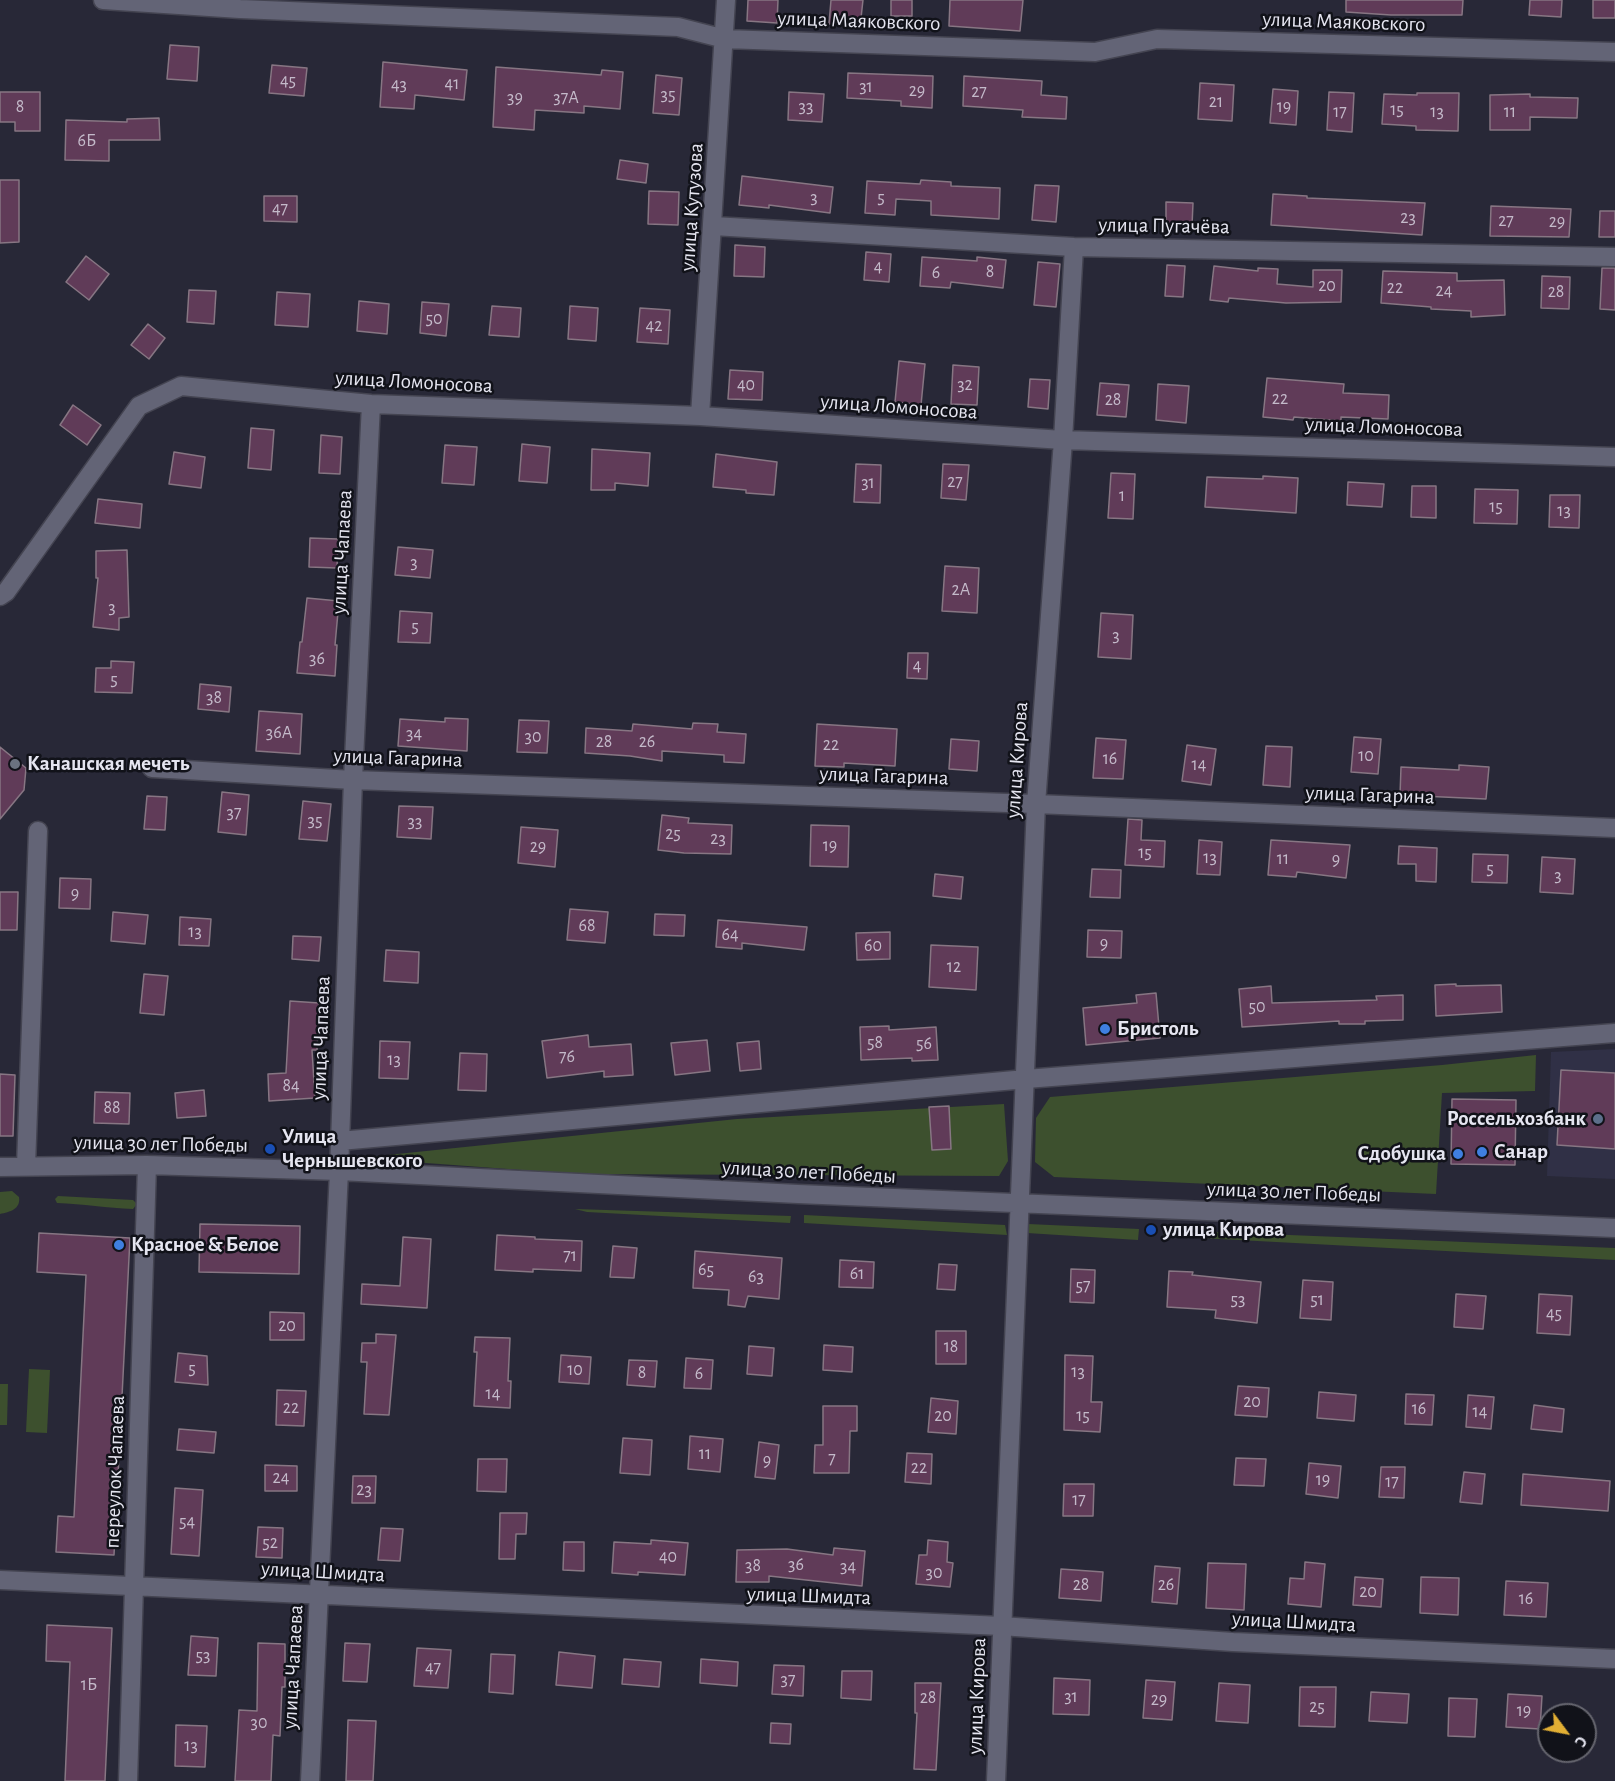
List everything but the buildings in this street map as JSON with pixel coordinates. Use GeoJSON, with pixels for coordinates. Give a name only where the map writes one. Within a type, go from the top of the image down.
{"type":"FeatureCollection","features":[{"type":"Feature","properties":{"kind":"street","name":"улица Маяковского"},"geometry":{"type":"LineString","coordinates":[[103,0],[678,27],[724,39],[1095,52],[1157,39],[1615,52]]}},
{"type":"Feature","properties":{"kind":"street","name":"улица Кутузова"},"geometry":{"type":"LineString","coordinates":[[700,416],[726,0]]}},
{"type":"Feature","properties":{"kind":"street","name":"улица Пугачёва"},"geometry":{"type":"LineString","coordinates":[[713,226],[1074,247],[1615,257]]}},
{"type":"Feature","properties":{"kind":"street","name":"улица Кирова"},"geometry":{"type":"LineString","coordinates":[[996,1781],[1036,804],[1063,440],[1074,247]]}},
{"type":"Feature","properties":{"kind":"street","name":"улица Ломоносова"},"geometry":{"type":"LineString","coordinates":[[0,596],[6,592],[139,406],[181,386],[371,404],[700,416],[1063,440],[1615,457]]}},
{"type":"Feature","properties":{"kind":"street","name":"улица Чапаева"},"geometry":{"type":"LineString","coordinates":[[310,1781],[339,1171],[353,780],[371,404]]}},
{"type":"Feature","properties":{"kind":"street","name":"улица Гагарина"},"geometry":{"type":"LineString","coordinates":[[152,768],[353,780],[1036,804],[1615,828]]}},
{"type":"Feature","properties":{"kind":"street"},"geometry":{"type":"LineString","coordinates":[[26,1166],[38,831]]}},
{"type":"Feature","properties":{"kind":"street"},"geometry":{"type":"LineString","coordinates":[[340,1141],[1026,1079],[1615,1033]]}},
{"type":"Feature","properties":{"kind":"street","name":"улица 30 лет Победы"},"geometry":{"type":"LineString","coordinates":[[0,1167],[147,1165],[339,1171],[798,1194],[1615,1228]]}},
{"type":"Feature","properties":{"kind":"street","name":"переулок Чапаева"},"geometry":{"type":"LineString","coordinates":[[128,1781],[147,1165]]}},
{"type":"Feature","properties":{"kind":"street","name":"улица Шмидта"},"geometry":{"type":"LineString","coordinates":[[0,1580],[1001,1626],[1233,1642],[1615,1659]]}},
{"type":"Feature","properties":{"kind":"shaded area"},"geometry":{"type":"Polygon","coordinates":[[[1615,1049],[1615,1179],[1547,1176],[1551,1052],[1615,1049]]]}},
{"type":"Feature","properties":{"kind":"green space"},"geometry":{"type":"Polygon","coordinates":[[[1536,1055],[1535,1091],[1442,1093],[1436,1194],[1054,1177],[1035,1162],[1036,1118],[1050,1097],[1442,1065],[1536,1055]]]}},
{"type":"Feature","properties":{"kind":"green space"},"geometry":{"type":"Polygon","coordinates":[[[1004,1104],[1008,1161],[999,1176],[576,1174],[358,1158],[737,1119],[1004,1104]]]}},
{"type":"Feature","properties":{"kind":"green space"},"geometry":{"type":"Polygon","coordinates":[[[12,1191],[19,1197],[17,1207],[0,1214],[0,1192],[12,1191]]]}},
{"type":"Feature","properties":{"kind":"green space"},"geometry":{"type":"Polygon","coordinates":[[[58,1196],[133,1200],[137,1204],[133,1209],[57,1203],[55,1199],[58,1196]]]}},
{"type":"Feature","properties":{"kind":"green space"},"geometry":{"type":"Polygon","coordinates":[[[575,1209],[791,1216],[790,1223],[587,1212],[575,1209]]]}},
{"type":"Feature","properties":{"kind":"green space"},"geometry":{"type":"Polygon","coordinates":[[[804,1215],[1005,1225],[1007,1235],[804,1223],[804,1215]]]}},
{"type":"Feature","properties":{"kind":"green space"},"geometry":{"type":"Polygon","coordinates":[[[1028,1224],[1139,1229],[1138,1240],[1027,1233],[1028,1224]]]}},
{"type":"Feature","properties":{"kind":"green space"},"geometry":{"type":"Polygon","coordinates":[[[1164,1230],[1615,1248],[1615,1260],[1163,1236],[1164,1230]]]}},
{"type":"Feature","properties":{"kind":"green space"},"geometry":{"type":"Polygon","coordinates":[[[29,1369],[50,1370],[47,1433],[26,1432],[29,1369]]]}},
{"type":"Feature","properties":{"kind":"green space"},"geometry":{"type":"Polygon","coordinates":[[[0,1384],[8,1384],[7,1425],[0,1425],[0,1384]]]}},
{"type":"Feature","properties":{"kind":"place","name":"Канашская мечеть"},"geometry":{"type":"Point","coordinates":[15,764]}},
{"type":"Feature","properties":{"kind":"place","name":"Бристоль"},"geometry":{"type":"Point","coordinates":[1105,1029]}},
{"type":"Feature","properties":{"kind":"place","name":"Россельхозбанк"},"geometry":{"type":"Point","coordinates":[1598,1119]}},
{"type":"Feature","properties":{"kind":"place","name":"Улица Чернышевского"},"geometry":{"type":"Point","coordinates":[270,1149]}},
{"type":"Feature","properties":{"kind":"place","name":"Санар"},"geometry":{"type":"Point","coordinates":[1482,1152]}},
{"type":"Feature","properties":{"kind":"place","name":"Сдобушка"},"geometry":{"type":"Point","coordinates":[1458,1154]}},
{"type":"Feature","properties":{"kind":"place","name":"улица Кирова"},"geometry":{"type":"Point","coordinates":[1151,1230]}},
{"type":"Feature","properties":{"kind":"place","name":"Красное & Белое"},"geometry":{"type":"Point","coordinates":[119,1245]}}]}
